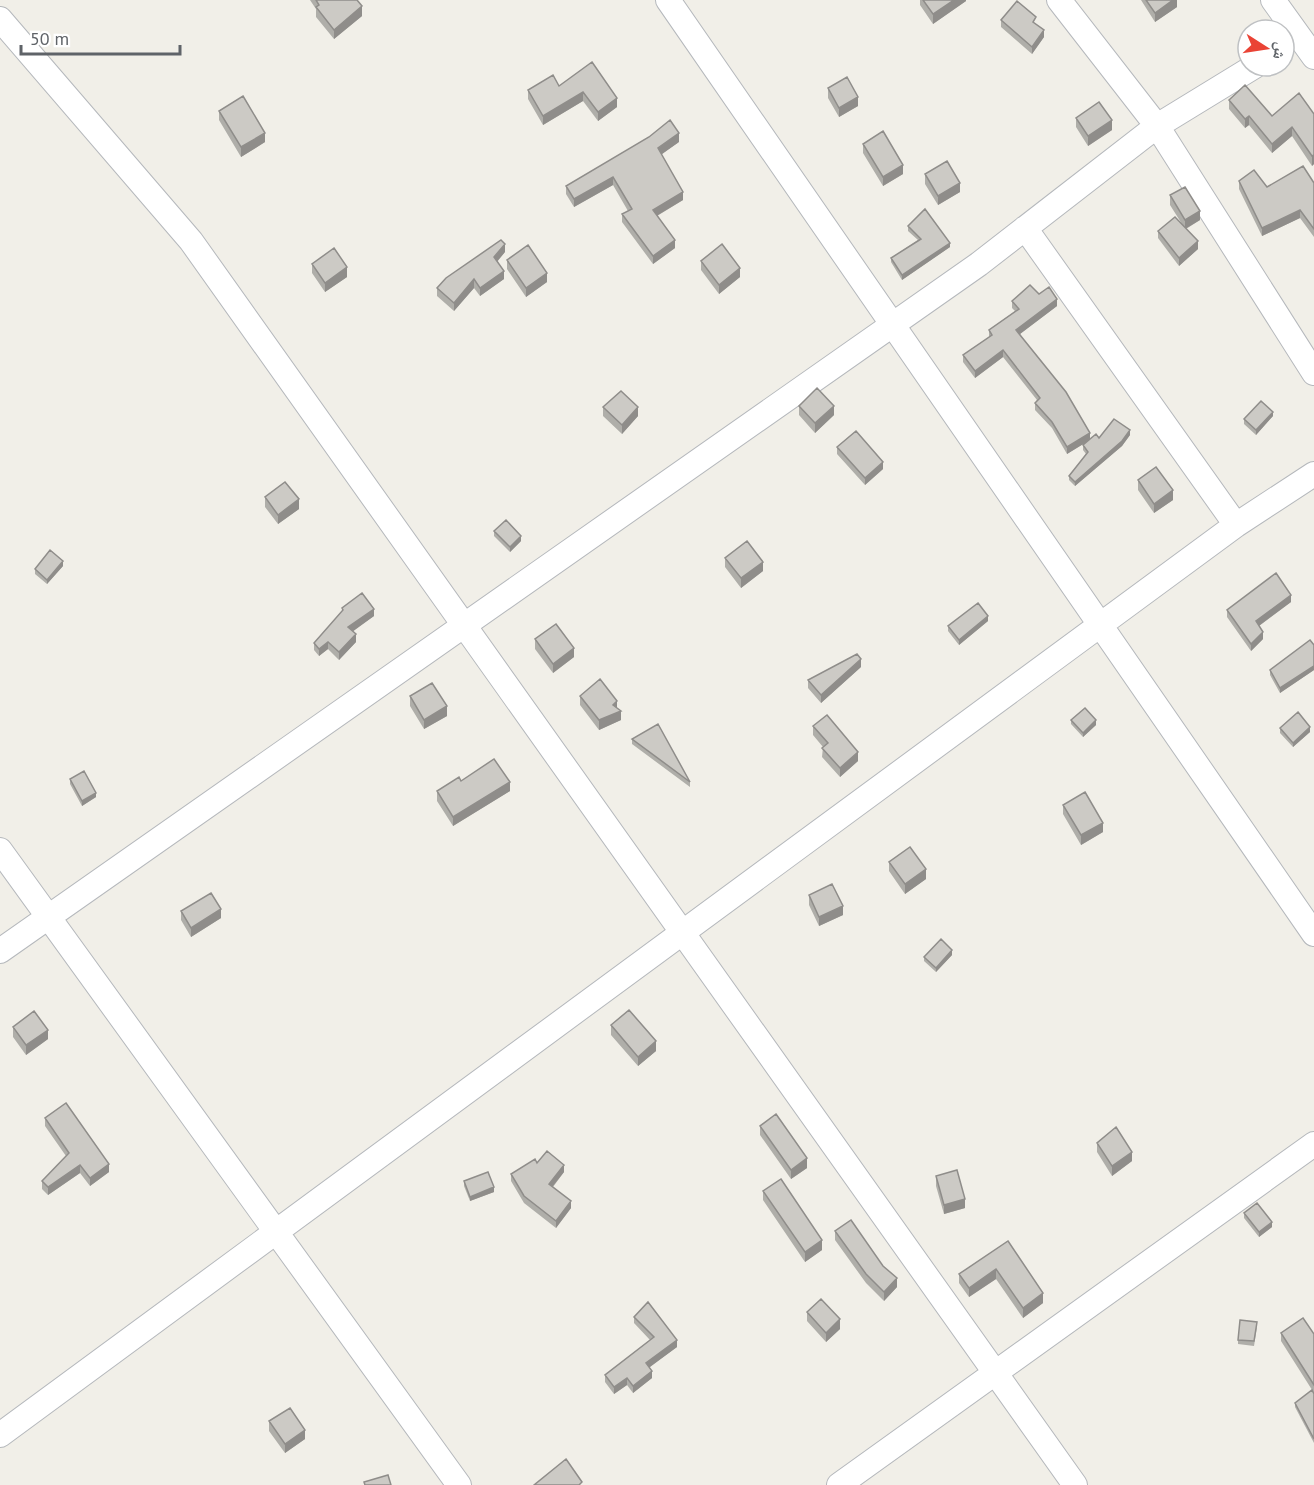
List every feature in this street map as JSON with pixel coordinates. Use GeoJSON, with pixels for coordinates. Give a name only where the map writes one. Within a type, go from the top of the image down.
{"type":"FeatureCollection","features":[{"type":"Feature","properties":{"kind":"street"},"geometry":{"type":"LineString","coordinates":[[669,0],[1314,934]]}},
{"type":"Feature","properties":{"kind":"street"},"geometry":{"type":"LineString","coordinates":[[1059,0],[1157,126],[1314,373]]}},
{"type":"Feature","properties":{"kind":"street"},"geometry":{"type":"LineString","coordinates":[[1273,0],[1303,43]]}},
{"type":"Feature","properties":{"kind":"street"},"geometry":{"type":"LineString","coordinates":[[0,19],[191,241],[1075,1485]]}},
{"type":"Feature","properties":{"kind":"street"},"geometry":{"type":"LineString","coordinates":[[0,951],[892,325],[1025,228],[1157,126],[1236,78]]}},
{"type":"Feature","properties":{"kind":"street"},"geometry":{"type":"LineString","coordinates":[[1025,228],[1236,525]]}},
{"type":"Feature","properties":{"kind":"street"},"geometry":{"type":"LineString","coordinates":[[0,1435],[1236,525],[1314,474]]}},
{"type":"Feature","properties":{"kind":"street"},"geometry":{"type":"LineString","coordinates":[[0,850],[459,1485]]}},
{"type":"Feature","properties":{"kind":"street"},"geometry":{"type":"LineString","coordinates":[[839,1485],[1314,1144]]}},
{"type":"Feature","properties":{"kind":"building"},"geometry":{"type":"Polygon","coordinates":[[[316,0],[357,0],[362,6],[334,30],[316,7],[319,5],[316,0]]]}},
{"type":"Feature","properties":{"kind":"building"},"geometry":{"type":"Polygon","coordinates":[[[923,0],[954,0],[933,14],[923,0]]]}},
{"type":"Feature","properties":{"kind":"building"},"geometry":{"type":"Polygon","coordinates":[[[1146,0],[1173,0],[1155,13],[1146,0]]]}},
{"type":"Feature","properties":{"kind":"building"},"geometry":{"type":"Polygon","coordinates":[[[1017,1],[1036,17],[1033,22],[1044,30],[1032,47],[1001,20],[1017,1]]]}},
{"type":"Feature","properties":{"kind":"building"},"geometry":{"type":"Polygon","coordinates":[[[592,62],[617,98],[598,112],[583,92],[543,116],[528,90],[553,75],[559,86],[592,62]]]}},
{"type":"Feature","properties":{"kind":"building"},"geometry":{"type":"Polygon","coordinates":[[[847,77],[858,97],[839,108],[828,88],[847,77]]]}},
{"type":"Feature","properties":{"kind":"building"},"geometry":{"type":"Polygon","coordinates":[[[1245,85],[1272,116],[1299,93],[1314,114],[1314,155],[1312,156],[1292,127],[1272,144],[1249,116],[1245,119],[1229,100],[1245,85]]]}},
{"type":"Feature","properties":{"kind":"building"},"geometry":{"type":"Polygon","coordinates":[[[243,96],[265,133],[241,147],[219,111],[243,96]]]}},
{"type":"Feature","properties":{"kind":"building"},"geometry":{"type":"Polygon","coordinates":[[[1099,102],[1112,120],[1088,136],[1076,118],[1099,102]]]}},
{"type":"Feature","properties":{"kind":"building"},"geometry":{"type":"Polygon","coordinates":[[[670,120],[679,133],[658,148],[683,192],[653,210],[675,240],[653,256],[622,214],[632,209],[613,177],[574,199],[566,186],[649,137],[670,120]]]}},
{"type":"Feature","properties":{"kind":"building"},"geometry":{"type":"Polygon","coordinates":[[[883,131],[903,165],[883,177],[863,144],[883,131]]]}},
{"type":"Feature","properties":{"kind":"building"},"geometry":{"type":"Polygon","coordinates":[[[947,161],[960,183],[938,196],[925,174],[947,161]]]}},
{"type":"Feature","properties":{"kind":"building"},"geometry":{"type":"Polygon","coordinates":[[[1303,166],[1314,183],[1314,229],[1300,210],[1262,228],[1239,181],[1254,170],[1267,187],[1303,166]]]}},
{"type":"Feature","properties":{"kind":"building"},"geometry":{"type":"Polygon","coordinates":[[[1185,187],[1200,211],[1185,220],[1170,195],[1185,187]]]}},
{"type":"Feature","properties":{"kind":"building"},"geometry":{"type":"Polygon","coordinates":[[[925,209],[950,243],[902,275],[891,258],[921,239],[908,226],[925,209]]]}},
{"type":"Feature","properties":{"kind":"building"},"geometry":{"type":"Polygon","coordinates":[[[1175,217],[1198,241],[1179,258],[1158,231],[1175,217]]]}},
{"type":"Feature","properties":{"kind":"building"},"geometry":{"type":"Polygon","coordinates":[[[501,240],[505,244],[494,257],[504,271],[480,288],[474,279],[454,303],[437,288],[446,278],[501,240]]]}},
{"type":"Feature","properties":{"kind":"building"},"geometry":{"type":"Polygon","coordinates":[[[722,244],[740,268],[719,285],[701,261],[722,244]]]}},
{"type":"Feature","properties":{"kind":"building"},"geometry":{"type":"Polygon","coordinates":[[[528,245],[547,273],[526,288],[507,260],[528,245]]]}},
{"type":"Feature","properties":{"kind":"building"},"geometry":{"type":"Polygon","coordinates":[[[334,248],[347,267],[325,283],[312,264],[334,248]]]}},
{"type":"Feature","properties":{"kind":"building"},"geometry":{"type":"Polygon","coordinates":[[[1030,285],[1039,294],[1049,287],[1057,299],[1016,330],[1066,392],[1090,433],[1067,447],[1052,422],[1035,403],[1040,398],[1003,350],[975,371],[963,355],[992,335],[989,330],[1019,309],[1012,301],[1030,285]]]}},
{"type":"Feature","properties":{"kind":"building"},"geometry":{"type":"Polygon","coordinates":[[[817,388],[834,406],[815,423],[799,406],[817,388]]]}},
{"type":"Feature","properties":{"kind":"building"},"geometry":{"type":"Polygon","coordinates":[[[621,391],[638,407],[622,425],[603,407],[621,391]]]}},
{"type":"Feature","properties":{"kind":"building"},"geometry":{"type":"Polygon","coordinates":[[[1261,401],[1273,412],[1256,430],[1244,419],[1261,401]]]}},
{"type":"Feature","properties":{"kind":"building"},"geometry":{"type":"Polygon","coordinates":[[[1114,419],[1130,430],[1122,441],[1075,482],[1069,476],[1088,452],[1083,445],[1096,434],[1099,438],[1114,419]]]}},
{"type":"Feature","properties":{"kind":"building"},"geometry":{"type":"Polygon","coordinates":[[[856,431],[883,462],[865,478],[837,447],[856,431]]]}},
{"type":"Feature","properties":{"kind":"building"},"geometry":{"type":"Polygon","coordinates":[[[1156,467],[1173,490],[1154,504],[1138,480],[1156,467]]]}},
{"type":"Feature","properties":{"kind":"building"},"geometry":{"type":"Polygon","coordinates":[[[285,482],[299,499],[278,515],[265,497],[285,482]]]}},
{"type":"Feature","properties":{"kind":"building"},"geometry":{"type":"Polygon","coordinates":[[[506,520],[521,536],[510,547],[494,531],[506,520]]]}},
{"type":"Feature","properties":{"kind":"building"},"geometry":{"type":"Polygon","coordinates":[[[747,541],[763,562],[741,578],[725,558],[747,541]]]}},
{"type":"Feature","properties":{"kind":"building"},"geometry":{"type":"Polygon","coordinates":[[[50,550],[63,561],[47,580],[35,569],[50,550]]]}},
{"type":"Feature","properties":{"kind":"building"},"geometry":{"type":"Polygon","coordinates":[[[1276,573],[1291,595],[1256,621],[1263,632],[1251,644],[1227,610],[1276,573]]]}},
{"type":"Feature","properties":{"kind":"building"},"geometry":{"type":"Polygon","coordinates":[[[362,593],[374,609],[348,627],[356,634],[339,652],[328,642],[319,649],[314,643],[343,610],[342,608],[362,593]]]}},
{"type":"Feature","properties":{"kind":"building"},"geometry":{"type":"Polygon","coordinates":[[[978,603],[988,616],[959,640],[948,626],[978,603]]]}},
{"type":"Feature","properties":{"kind":"building"},"geometry":{"type":"Polygon","coordinates":[[[556,624],[574,648],[553,664],[535,639],[556,624]]]}},
{"type":"Feature","properties":{"kind":"building"},"geometry":{"type":"Polygon","coordinates":[[[1310,640],[1314,645],[1314,666],[1280,688],[1270,670],[1310,640]]]}},
{"type":"Feature","properties":{"kind":"building"},"geometry":{"type":"Polygon","coordinates":[[[857,654],[861,659],[821,695],[808,680],[857,654]]]}},
{"type":"Feature","properties":{"kind":"building"},"geometry":{"type":"Polygon","coordinates":[[[600,679],[617,701],[613,705],[621,711],[599,720],[580,696],[600,679]]]}},
{"type":"Feature","properties":{"kind":"building"},"geometry":{"type":"Polygon","coordinates":[[[432,683],[447,706],[424,720],[410,696],[432,683]]]}},
{"type":"Feature","properties":{"kind":"building"},"geometry":{"type":"Polygon","coordinates":[[[1085,708],[1096,720],[1083,733],[1071,720],[1085,708]]]}},
{"type":"Feature","properties":{"kind":"building"},"geometry":{"type":"Polygon","coordinates":[[[1298,712],[1310,727],[1293,743],[1280,728],[1298,712]]]}},
{"type":"Feature","properties":{"kind":"building"},"geometry":{"type":"Polygon","coordinates":[[[827,715],[858,752],[840,768],[822,748],[828,743],[813,726],[827,715]]]}},
{"type":"Feature","properties":{"kind":"building"},"geometry":{"type":"Polygon","coordinates":[[[658,724],[690,782],[632,739],[658,724]]]}},
{"type":"Feature","properties":{"kind":"building"},"geometry":{"type":"Polygon","coordinates":[[[494,759],[510,782],[453,817],[437,791],[459,777],[461,781],[494,759]]]}},
{"type":"Feature","properties":{"kind":"building"},"geometry":{"type":"Polygon","coordinates":[[[84,771],[96,793],[82,801],[70,779],[84,771]]]}},
{"type":"Feature","properties":{"kind":"building"},"geometry":{"type":"Polygon","coordinates":[[[1085,792],[1103,823],[1081,835],[1063,805],[1085,792]]]}},
{"type":"Feature","properties":{"kind":"building"},"geometry":{"type":"Polygon","coordinates":[[[910,847],[926,869],[905,884],[889,862],[910,847]]]}},
{"type":"Feature","properties":{"kind":"building"},"geometry":{"type":"Polygon","coordinates":[[[832,884],[843,906],[819,917],[809,895],[832,884]]]}},
{"type":"Feature","properties":{"kind":"building"},"geometry":{"type":"Polygon","coordinates":[[[211,893],[221,909],[191,928],[181,911],[211,893]]]}},
{"type":"Feature","properties":{"kind":"building"},"geometry":{"type":"Polygon","coordinates":[[[941,939],[952,950],[936,968],[924,957],[941,939]]]}},
{"type":"Feature","properties":{"kind":"building"},"geometry":{"type":"Polygon","coordinates":[[[629,1010],[656,1041],[638,1057],[611,1025],[629,1010]]]}},
{"type":"Feature","properties":{"kind":"building"},"geometry":{"type":"Polygon","coordinates":[[[34,1011],[48,1030],[26,1045],[13,1027],[34,1011]]]}},
{"type":"Feature","properties":{"kind":"building"},"geometry":{"type":"Polygon","coordinates":[[[66,1103],[109,1164],[90,1178],[80,1165],[48,1187],[42,1181],[69,1153],[45,1118],[66,1103]]]}},
{"type":"Feature","properties":{"kind":"building"},"geometry":{"type":"Polygon","coordinates":[[[776,1114],[807,1158],[791,1170],[760,1126],[776,1114]]]}},
{"type":"Feature","properties":{"kind":"building"},"geometry":{"type":"Polygon","coordinates":[[[1116,1127],[1132,1152],[1112,1166],[1097,1143],[1116,1127]]]}},
{"type":"Feature","properties":{"kind":"building"},"geometry":{"type":"Polygon","coordinates":[[[547,1151],[564,1165],[549,1184],[571,1201],[556,1221],[524,1196],[511,1174],[535,1159],[537,1163],[547,1151]]]}},
{"type":"Feature","properties":{"kind":"building"},"geometry":{"type":"Polygon","coordinates":[[[957,1170],[965,1199],[944,1205],[936,1176],[957,1170]]]}},
{"type":"Feature","properties":{"kind":"building"},"geometry":{"type":"Polygon","coordinates":[[[488,1172],[494,1187],[470,1197],[464,1181],[488,1172]]]}},
{"type":"Feature","properties":{"kind":"building"},"geometry":{"type":"Polygon","coordinates":[[[781,1179],[822,1240],[805,1252],[763,1191],[781,1179]]]}},
{"type":"Feature","properties":{"kind":"building"},"geometry":{"type":"Polygon","coordinates":[[[1257,1203],[1272,1222],[1259,1232],[1244,1213],[1257,1203]]]}},
{"type":"Feature","properties":{"kind":"building"},"geometry":{"type":"Polygon","coordinates":[[[851,1220],[883,1266],[897,1278],[884,1292],[866,1274],[835,1231],[851,1220]]]}},
{"type":"Feature","properties":{"kind":"building"},"geometry":{"type":"Polygon","coordinates":[[[1008,1241],[1043,1293],[1023,1308],[996,1269],[969,1288],[959,1274],[1008,1241]]]}},
{"type":"Feature","properties":{"kind":"building"},"geometry":{"type":"Polygon","coordinates":[[[821,1299],[840,1319],[826,1333],[807,1312],[821,1299]]]}},
{"type":"Feature","properties":{"kind":"building"},"geometry":{"type":"Polygon","coordinates":[[[648,1302],[677,1340],[646,1363],[652,1371],[633,1386],[627,1378],[614,1387],[605,1375],[654,1337],[634,1317],[648,1302]]]}},
{"type":"Feature","properties":{"kind":"building"},"geometry":{"type":"Polygon","coordinates":[[[1303,1318],[1314,1334],[1314,1385],[1281,1333],[1303,1318]]]}},
{"type":"Feature","properties":{"kind":"building"},"geometry":{"type":"Polygon","coordinates":[[[1240,1320],[1257,1322],[1254,1341],[1238,1340],[1240,1320]]]}},
{"type":"Feature","properties":{"kind":"building"},"geometry":{"type":"Polygon","coordinates":[[[1312,1390],[1314,1394],[1314,1439],[1295,1403],[1312,1390]]]}},
{"type":"Feature","properties":{"kind":"building"},"geometry":{"type":"Polygon","coordinates":[[[290,1408],[305,1430],[285,1444],[269,1421],[290,1408]]]}},
{"type":"Feature","properties":{"kind":"building"},"geometry":{"type":"Polygon","coordinates":[[[566,1459],[582,1482],[579,1485],[534,1485],[566,1459]]]}},
{"type":"Feature","properties":{"kind":"building"},"geometry":{"type":"Polygon","coordinates":[[[388,1475],[391,1485],[365,1485],[364,1482],[388,1475]]]}}]}
